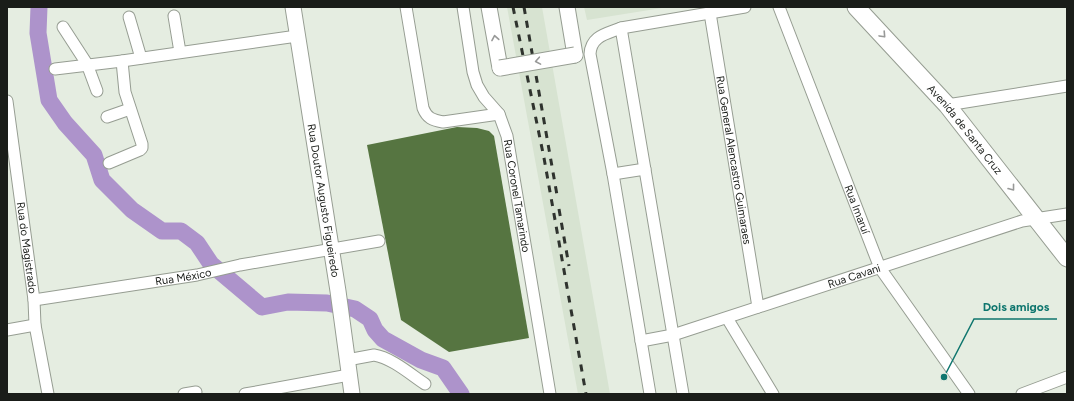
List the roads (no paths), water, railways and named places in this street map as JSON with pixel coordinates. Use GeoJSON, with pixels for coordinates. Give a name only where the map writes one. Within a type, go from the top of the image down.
{"type":"FeatureCollection","features":[{"type":"Feature","properties":{"kind":"main road","name":"Avenida de Santa Cruz"},"geometry":{"type":"LineString","coordinates":[[856,7],[947,105],[1067,258]]}},
{"type":"Feature","properties":{"kind":"street","name":"Rua Doutor Augusto Figueiredo"},"geometry":{"type":"LineString","coordinates":[[293,7],[338,290],[340,317],[352,394]]}},
{"type":"Feature","properties":{"kind":"street"},"geometry":{"type":"LineString","coordinates":[[406,7],[423,108],[426,116],[443,122],[499,114]]}},
{"type":"Feature","properties":{"kind":"street","name":"Rua Coronel Tamarindo"},"geometry":{"type":"LineString","coordinates":[[463,7],[473,72],[477,85],[484,97],[499,114],[507,136],[550,394]]}},
{"type":"Feature","properties":{"kind":"street"},"geometry":{"type":"LineString","coordinates":[[489,7],[500,68],[575,55],[567,7]]}},
{"type":"Feature","properties":{"kind":"street"},"geometry":{"type":"LineString","coordinates":[[650,394],[590,47],[594,40],[600,36],[621,28],[745,7]]}},
{"type":"Feature","properties":{"kind":"street","name":"Rua Imaruí"},"geometry":{"type":"LineString","coordinates":[[779,7],[880,268],[969,394]]}},
{"type":"Feature","properties":{"kind":"street","name":"Rua General Alencastro Guimaraes"},"geometry":{"type":"LineString","coordinates":[[710,13],[758,307]]}},
{"type":"Feature","properties":{"kind":"street"},"geometry":{"type":"LineString","coordinates":[[129,16],[141,58]]}},
{"type":"Feature","properties":{"kind":"street"},"geometry":{"type":"LineString","coordinates":[[174,16],[180,52]]}},
{"type":"Feature","properties":{"kind":"street"},"geometry":{"type":"LineString","coordinates":[[63,27],[87,64],[97,91]]}},
{"type":"Feature","properties":{"kind":"street"},"geometry":{"type":"LineString","coordinates":[[621,28],[683,394]]}},
{"type":"Feature","properties":{"kind":"street"},"geometry":{"type":"LineString","coordinates":[[55,69],[297,36]]}},
{"type":"Feature","properties":{"kind":"street"},"geometry":{"type":"LineString","coordinates":[[108,163],[136,152],[142,148],[125,92],[122,61]]}},
{"type":"Feature","properties":{"kind":"street"},"geometry":{"type":"LineString","coordinates":[[947,105],[1067,86]]}},
{"type":"Feature","properties":{"kind":"street","name":"Rua do Magistrado"},"geometry":{"type":"LineString","coordinates":[[7,101],[34,300],[35,325],[48,394]]}},
{"type":"Feature","properties":{"kind":"street"},"geometry":{"type":"LineString","coordinates":[[107,117],[130,109]]}},
{"type":"Feature","properties":{"kind":"street"},"geometry":{"type":"LineString","coordinates":[[613,174],[645,169]]}},
{"type":"Feature","properties":{"kind":"street"},"geometry":{"type":"LineString","coordinates":[[7,193],[18,190]]}},
{"type":"Feature","properties":{"kind":"street","name":"Rua Cavani"},"geometry":{"type":"LineString","coordinates":[[641,341],[673,335],[727,318],[1022,221],[1067,214]]}},
{"type":"Feature","properties":{"kind":"street","name":"Rua México"},"geometry":{"type":"LineString","coordinates":[[34,300],[197,275],[240,265],[379,241]]}},
{"type":"Feature","properties":{"kind":"street"},"geometry":{"type":"LineString","coordinates":[[727,318],[773,394]]}},
{"type":"Feature","properties":{"kind":"street"},"geometry":{"type":"LineString","coordinates":[[7,330],[35,325]]}},
{"type":"Feature","properties":{"kind":"street"},"geometry":{"type":"LineString","coordinates":[[347,360],[374,355],[379,356],[395,364],[425,384]]}},
{"type":"Feature","properties":{"kind":"street"},"geometry":{"type":"LineString","coordinates":[[245,394],[349,375]]}},
{"type":"Feature","properties":{"kind":"street"},"geometry":{"type":"LineString","coordinates":[[1022,394],[1067,377]]}},
{"type":"Feature","properties":{"kind":"street"},"geometry":{"type":"LineString","coordinates":[[184,394],[196,392]]}},
{"type":"Feature","properties":{"kind":"waterway"},"geometry":{"type":"LineString","coordinates":[[39,7],[38,33],[49,100],[65,123],[94,155],[102,180],[132,210],[162,231],[181,231],[197,243],[211,264],[262,307],[288,302],[327,303],[355,309],[370,319],[375,330],[383,339],[421,360],[443,368],[461,394]]}},
{"type":"Feature","properties":{"kind":"railway"},"geometry":{"type":"LineString","coordinates":[[513,7],[544,158],[586,394]]}},
{"type":"Feature","properties":{"kind":"railway"},"geometry":{"type":"LineString","coordinates":[[524,7],[557,195]]}},
{"type":"Feature","properties":{"kind":"railway"},"geometry":{"type":"LineString","coordinates":[[559,209],[569,266]]}},
{"type":"Feature","properties":{"kind":"place","name":"Dois amigos"},"geometry":{"type":"Point","coordinates":[944,377]}}]}
